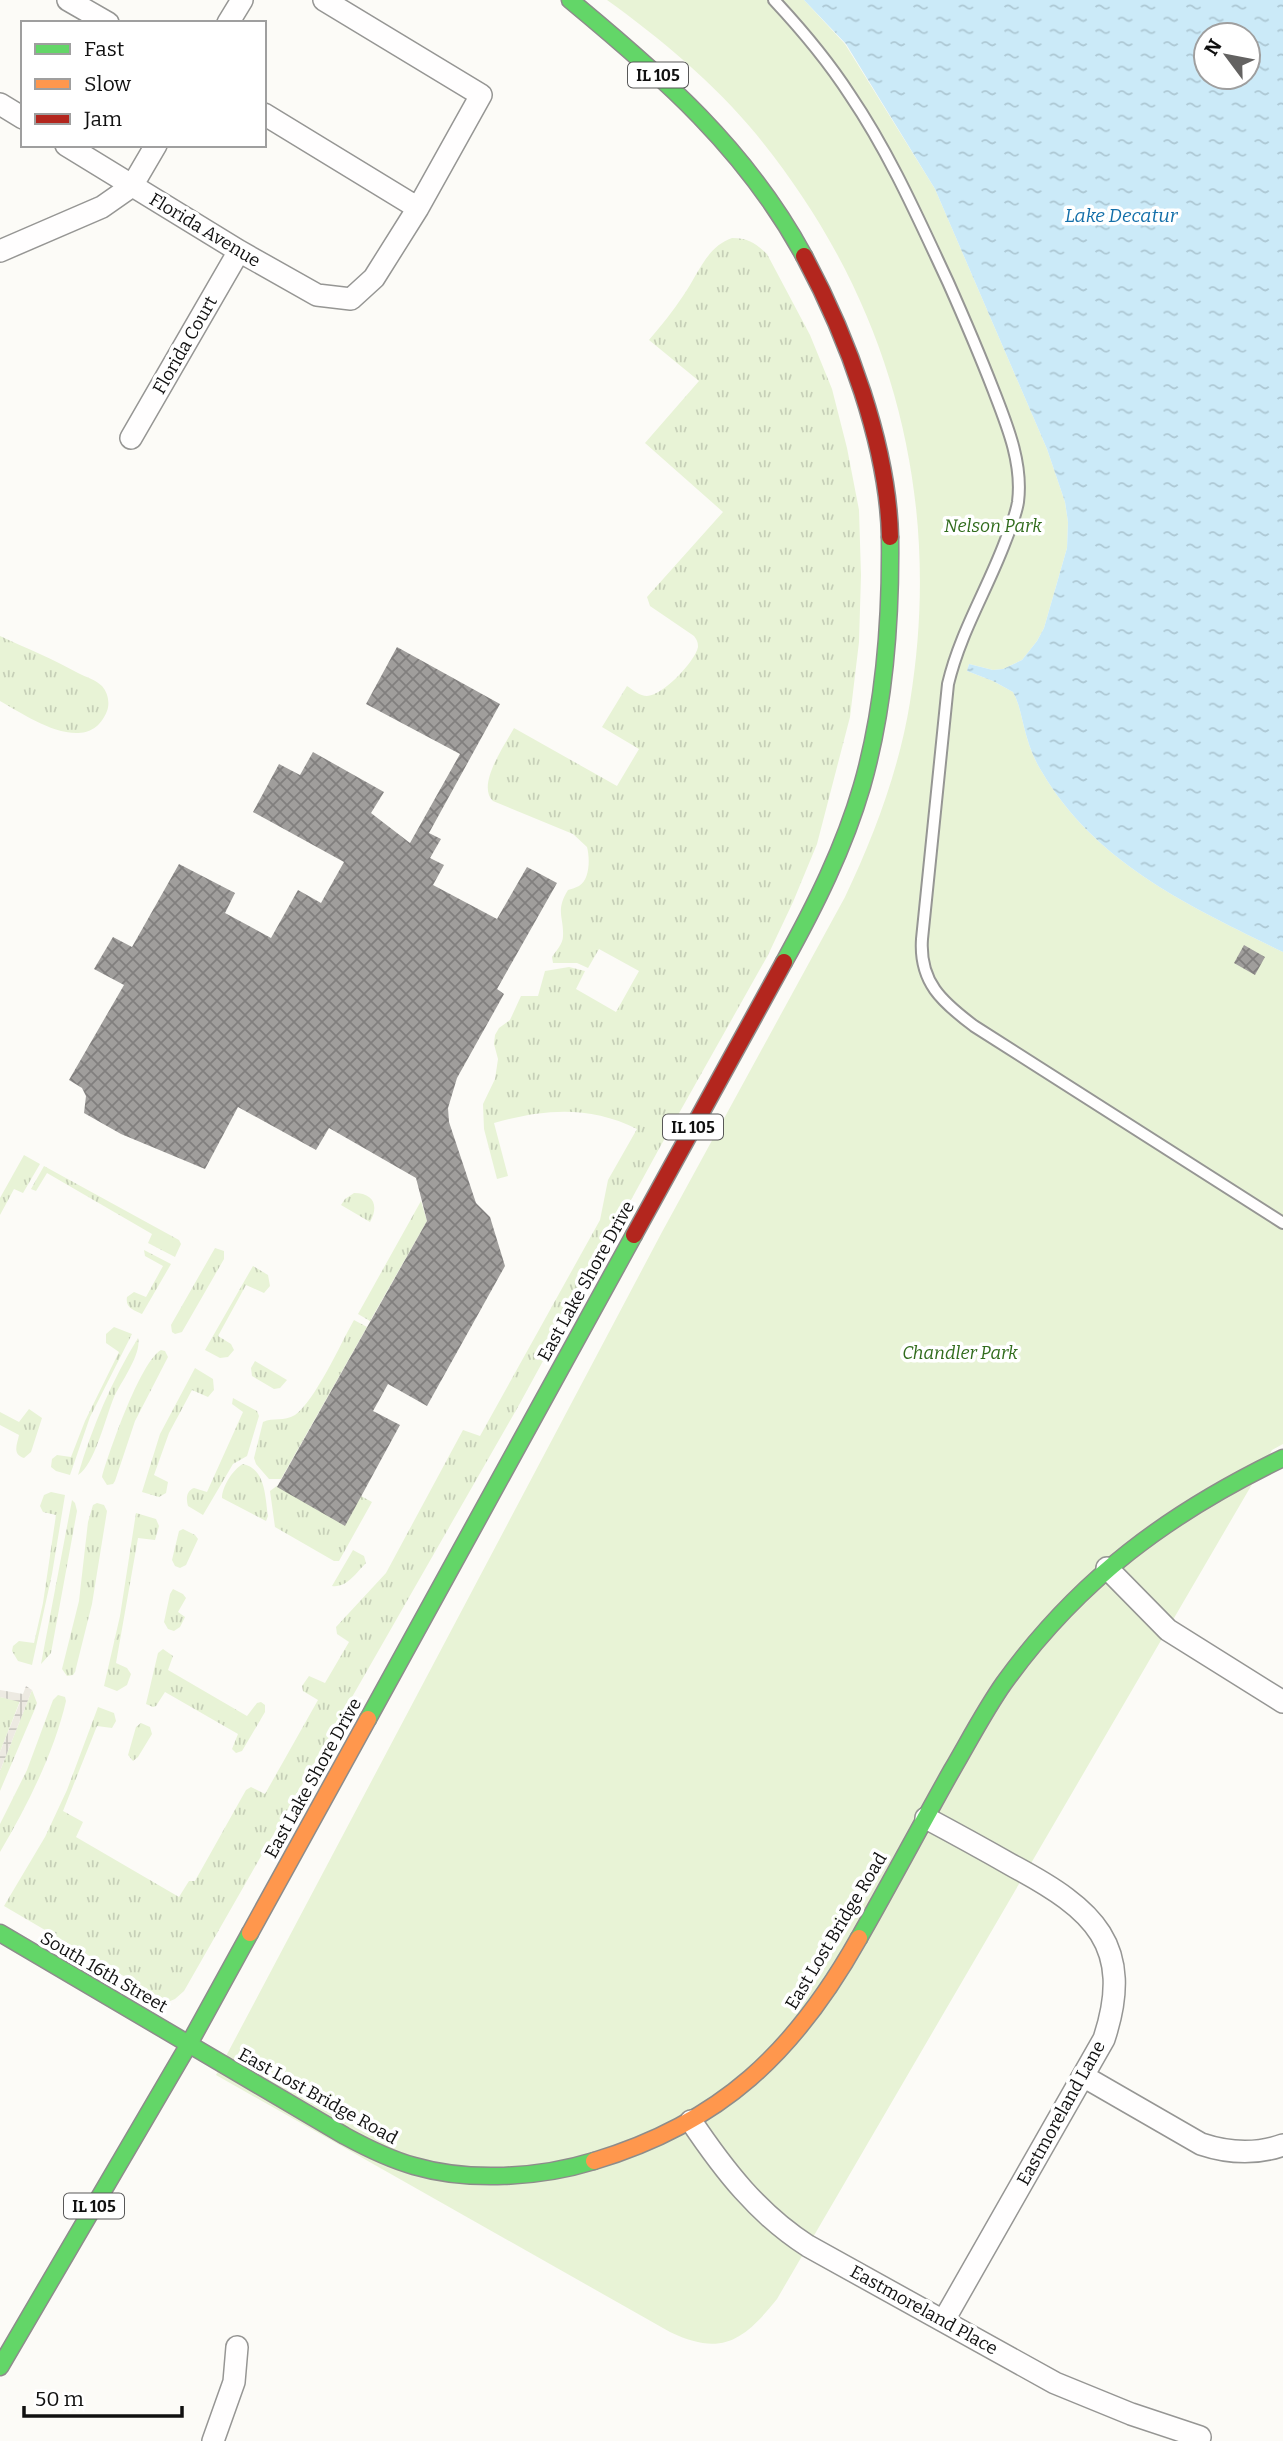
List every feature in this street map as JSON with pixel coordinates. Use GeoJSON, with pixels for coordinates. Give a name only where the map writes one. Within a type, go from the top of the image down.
{"type":"FeatureCollection","features":[{"type":"Feature","properties":{"kind":"main road","name":"East Lake Shore Drive"},"geometry":{"type":"LineString","coordinates":[[0,2367],[189,2044],[808,919],[840,849],[867,768],[880,698],[889,619],[890,527],[877,444],[855,368],[826,295],[782,217],[739,158],[681,96],[569,0]]}},
{"type":"Feature","properties":{"kind":"main road","name":"East Lost Bridge Road"},"geometry":{"type":"LineString","coordinates":[[189,2044],[373,2151],[399,2162],[430,2170],[458,2174],[531,2173],[583,2165],[659,2139],[691,2121],[755,2074],[790,2040],[814,2010],[851,1951],[1003,1684],[1054,1619],[1107,1567],[1160,1525],[1191,1505],[1283,1458]]}},
{"type":"Feature","properties":{"kind":"main road","name":"South 16th Street"},"geometry":{"type":"LineString","coordinates":[[0,1933],[189,2044]]}},
{"type":"Feature","properties":{"kind":"street"},"geometry":{"type":"LineString","coordinates":[[68,0],[105,21]]}},
{"type":"Feature","properties":{"kind":"street"},"geometry":{"type":"LineString","coordinates":[[229,21],[242,0]]}},
{"type":"Feature","properties":{"kind":"street"},"geometry":{"type":"LineString","coordinates":[[266,115],[418,208],[481,95],[324,0]]}},
{"type":"Feature","properties":{"kind":"street"},"geometry":{"type":"LineString","coordinates":[[0,104],[21,117]]}},
{"type":"Feature","properties":{"kind":"street","name":"Florida Avenue"},"geometry":{"type":"LineString","coordinates":[[69,147],[239,251],[317,295],[351,299],[374,278],[418,208]]}},
{"type":"Feature","properties":{"kind":"street"},"geometry":{"type":"LineString","coordinates":[[0,251],[102,207],[132,186],[155,147]]}},
{"type":"Feature","properties":{"kind":"street","name":"Florida Court"},"geometry":{"type":"LineString","coordinates":[[131,438],[239,251]]}},
{"type":"Feature","properties":{"kind":"street"},"geometry":{"type":"LineString","coordinates":[[1107,1567],[1168,1630],[1283,1702]]}},
{"type":"Feature","properties":{"kind":"street","name":"Eastmoreland Lane"},"geometry":{"type":"LineString","coordinates":[[926,1818],[1063,1895],[1083,1910],[1107,1945],[1113,1965],[1115,1990],[1112,2015],[1104,2039],[944,2320]]}},
{"type":"Feature","properties":{"kind":"street"},"geometry":{"type":"LineString","coordinates":[[1083,2076],[1201,2144],[1219,2150],[1239,2152],[1262,2151],[1283,2145]]}},
{"type":"Feature","properties":{"kind":"street","name":"Eastmoreland Place"},"geometry":{"type":"LineString","coordinates":[[691,2121],[733,2180],[783,2230],[1055,2383],[1130,2414],[1200,2437]]}},
{"type":"Feature","properties":{"kind":"street"},"geometry":{"type":"LineString","coordinates":[[213,2441],[234,2382],[237,2347]]}},
{"type":"Feature","properties":{"kind":"lane"},"geometry":{"type":"LineString","coordinates":[[775,0],[804,32],[852,96],[912,202],[972,335],[1018,465],[1018,503],[1013,520],[1000,556],[961,640],[948,684],[922,939],[921,956],[925,972],[932,987],[943,1000],[974,1026],[1283,1223]]}},
{"type":"Feature","properties":{"kind":"green space","name":"Chandler Park"},"geometry":{"type":"Polygon","coordinates":[[[607,0],[804,0],[845,44],[935,189],[1047,449],[1065,502],[1068,522],[1067,548],[1044,628],[1037,641],[1022,660],[1003,669],[993,670],[969,664],[967,671],[1013,692],[1029,745],[1039,767],[1064,804],[1090,833],[1118,858],[1181,900],[1283,952],[1283,1444],[1272,1450],[777,2299],[754,2325],[742,2334],[718,2343],[704,2343],[670,2332],[216,2075],[662,1232],[845,897],[884,802],[899,753],[910,702],[919,625],[919,548],[912,474],[896,401],[873,331],[841,262],[802,197],[756,134],[723,97],[686,62],[607,0]]]}},
{"type":"Feature","properties":{"kind":"green space"},"geometry":{"type":"Polygon","coordinates":[[[732,238],[751,242],[767,254],[810,335],[832,389],[859,510],[859,642],[850,717],[817,844],[768,955],[519,1405],[184,1991],[168,2002],[4,1906],[45,1837],[67,1790],[98,1707],[114,1713],[116,1721],[112,1728],[97,1726],[63,1811],[83,1822],[76,1837],[179,1897],[189,1881],[195,1881],[246,1790],[251,1787],[265,1794],[318,1700],[303,1691],[302,1686],[309,1676],[325,1683],[349,1642],[337,1634],[336,1627],[386,1573],[463,1430],[480,1436],[600,1220],[608,1180],[637,1129],[601,1116],[566,1112],[549,1112],[494,1123],[508,1176],[497,1179],[484,1129],[483,1104],[495,1079],[498,1059],[494,1044],[495,1035],[499,1028],[510,1020],[521,996],[538,996],[545,971],[569,967],[585,971],[576,989],[616,1012],[639,971],[599,949],[588,968],[577,963],[553,963],[552,957],[563,939],[562,903],[568,890],[579,886],[585,879],[589,863],[587,847],[573,834],[493,801],[488,785],[499,754],[514,728],[617,786],[639,749],[602,727],[627,686],[642,695],[653,695],[677,677],[696,653],[698,645],[694,636],[650,606],[647,597],[723,512],[645,443],[699,381],[649,340],[679,302],[703,262],[715,248],[732,238]]]}},
{"type":"Feature","properties":{"kind":"green space"},"geometry":{"type":"Polygon","coordinates":[[[0,636],[102,686],[108,705],[98,725],[86,732],[56,730],[0,701],[0,636]]]}},
{"type":"Feature","properties":{"kind":"green space"},"geometry":{"type":"Polygon","coordinates":[[[24,1155],[40,1164],[23,1193],[14,1189],[0,1215],[0,1198],[24,1155]]]}},
{"type":"Feature","properties":{"kind":"green space"},"geometry":{"type":"Polygon","coordinates":[[[44,1166],[179,1240],[181,1244],[175,1257],[148,1243],[152,1234],[47,1173],[36,1191],[31,1189],[44,1166]]]}},
{"type":"Feature","properties":{"kind":"green space"},"geometry":{"type":"Polygon","coordinates":[[[354,1193],[366,1195],[373,1202],[374,1211],[370,1222],[341,1205],[354,1193]]]}},
{"type":"Feature","properties":{"kind":"green space"},"geometry":{"type":"Polygon","coordinates":[[[421,1201],[427,1221],[370,1321],[358,1314],[421,1201]]]}},
{"type":"Feature","properties":{"kind":"green space"},"geometry":{"type":"Polygon","coordinates":[[[215,1248],[224,1251],[224,1259],[182,1332],[175,1334],[171,1325],[215,1248]]]}},
{"type":"Feature","properties":{"kind":"green space"},"geometry":{"type":"Polygon","coordinates":[[[144,1250],[171,1264],[142,1314],[129,1306],[127,1297],[134,1292],[146,1297],[163,1266],[145,1256],[144,1250]]]}},
{"type":"Feature","properties":{"kind":"green space"},"geometry":{"type":"Polygon","coordinates":[[[253,1266],[268,1275],[270,1286],[264,1293],[246,1285],[218,1336],[231,1344],[234,1350],[228,1357],[220,1358],[205,1350],[253,1266]]]}},
{"type":"Feature","properties":{"kind":"green space"},"geometry":{"type":"Polygon","coordinates":[[[354,1320],[367,1327],[281,1479],[269,1479],[254,1458],[263,1422],[291,1417],[303,1408],[319,1385],[354,1320]]]}},
{"type":"Feature","properties":{"kind":"green space"},"geometry":{"type":"Polygon","coordinates":[[[114,1327],[132,1334],[90,1417],[70,1475],[56,1471],[51,1467],[52,1459],[57,1455],[71,1457],[85,1421],[119,1352],[106,1343],[106,1334],[114,1327]]]}},
{"type":"Feature","properties":{"kind":"green space"},"geometry":{"type":"Polygon","coordinates":[[[138,1338],[134,1360],[114,1397],[89,1462],[78,1475],[104,1404],[138,1338]]]}},
{"type":"Feature","properties":{"kind":"green space"},"geometry":{"type":"Polygon","coordinates":[[[161,1350],[165,1351],[168,1357],[135,1421],[115,1481],[107,1485],[102,1477],[126,1409],[144,1371],[161,1350]]]}},
{"type":"Feature","properties":{"kind":"green space"},"geometry":{"type":"Polygon","coordinates":[[[255,1361],[287,1380],[280,1388],[274,1389],[252,1376],[251,1368],[255,1361]]]}},
{"type":"Feature","properties":{"kind":"green space"},"geometry":{"type":"Polygon","coordinates":[[[195,1368],[213,1379],[214,1390],[208,1397],[192,1390],[169,1433],[154,1475],[168,1482],[166,1493],[159,1497],[142,1492],[160,1434],[195,1368]]]}},
{"type":"Feature","properties":{"kind":"green space"},"geometry":{"type":"Polygon","coordinates":[[[233,1398],[257,1411],[259,1416],[247,1456],[233,1464],[203,1515],[188,1506],[187,1496],[194,1488],[207,1492],[243,1412],[232,1404],[233,1398]]]}},
{"type":"Feature","properties":{"kind":"green space"},"geometry":{"type":"Polygon","coordinates":[[[29,1409],[42,1418],[31,1452],[24,1458],[17,1452],[19,1435],[0,1425],[0,1412],[19,1422],[29,1409]]]}},
{"type":"Feature","properties":{"kind":"green space"},"geometry":{"type":"Polygon","coordinates":[[[243,1464],[256,1472],[263,1485],[268,1516],[266,1521],[222,1498],[229,1479],[243,1464]]]}},
{"type":"Feature","properties":{"kind":"green space"},"geometry":{"type":"Polygon","coordinates":[[[278,1485],[277,1487],[361,1496],[372,1502],[339,1561],[334,1561],[275,1527],[270,1491],[278,1485]]]}},
{"type":"Feature","properties":{"kind":"green space"},"geometry":{"type":"Polygon","coordinates":[[[51,1492],[65,1495],[52,1574],[32,1665],[18,1661],[12,1651],[19,1641],[34,1643],[56,1515],[43,1512],[40,1506],[44,1495],[51,1492]]]}},
{"type":"Feature","properties":{"kind":"green space"},"geometry":{"type":"Polygon","coordinates":[[[72,1500],[77,1511],[51,1653],[41,1664],[72,1500]]]}},
{"type":"Feature","properties":{"kind":"green space"},"geometry":{"type":"Polygon","coordinates":[[[93,1505],[104,1505],[107,1511],[92,1604],[75,1672],[67,1676],[62,1669],[79,1601],[88,1522],[93,1505]]]}},
{"type":"Feature","properties":{"kind":"green space"},"geometry":{"type":"Polygon","coordinates":[[[136,1513],[156,1519],[159,1526],[155,1540],[138,1538],[116,1663],[127,1668],[131,1674],[127,1685],[117,1691],[104,1686],[120,1616],[136,1513]]]}},
{"type":"Feature","properties":{"kind":"green space"},"geometry":{"type":"Polygon","coordinates":[[[183,1529],[198,1539],[186,1565],[180,1568],[175,1566],[172,1560],[179,1531],[183,1529]]]}},
{"type":"Feature","properties":{"kind":"green space"},"geometry":{"type":"Polygon","coordinates":[[[353,1550],[364,1556],[366,1563],[347,1582],[332,1586],[353,1550]]]}},
{"type":"Feature","properties":{"kind":"green space"},"geometry":{"type":"Polygon","coordinates":[[[173,1589],[186,1598],[178,1612],[185,1617],[180,1627],[174,1631],[168,1629],[164,1622],[173,1589]]]}},
{"type":"Feature","properties":{"kind":"green space"},"geometry":{"type":"Polygon","coordinates":[[[163,1649],[173,1656],[168,1670],[247,1716],[257,1703],[265,1705],[265,1712],[242,1751],[236,1753],[232,1749],[238,1734],[165,1692],[156,1706],[146,1704],[158,1653],[163,1649]]]}},
{"type":"Feature","properties":{"kind":"green space"},"geometry":{"type":"Polygon","coordinates":[[[32,1690],[37,1703],[0,1791],[0,1771],[32,1690]]]}},
{"type":"Feature","properties":{"kind":"green space"},"geometry":{"type":"Polygon","coordinates":[[[58,1695],[65,1697],[66,1701],[47,1759],[30,1798],[0,1852],[0,1824],[27,1770],[53,1700],[58,1695]]]}},
{"type":"Feature","properties":{"kind":"green space"},"geometry":{"type":"Polygon","coordinates":[[[0,1697],[20,1701],[0,1752],[0,1697]]]}},
{"type":"Feature","properties":{"kind":"green space"},"geometry":{"type":"Polygon","coordinates":[[[141,1723],[150,1727],[152,1734],[133,1761],[128,1755],[136,1727],[141,1723]]]}},
{"type":"Feature","properties":{"kind":"shaded area"},"geometry":{"type":"Polygon","coordinates":[[[26,1686],[32,1690],[0,1771],[0,1752],[20,1702],[0,1697],[0,1690],[23,1694],[26,1686]]]}},
{"type":"Feature","properties":{"kind":"water","name":"Lake Decatur"},"geometry":{"type":"Polygon","coordinates":[[[804,0],[1283,0],[1283,952],[1181,900],[1118,858],[1090,833],[1064,804],[1039,767],[1029,745],[1013,692],[967,671],[969,664],[993,670],[1003,669],[1022,660],[1037,641],[1044,628],[1067,548],[1068,522],[1065,502],[1047,449],[935,189],[846,44],[804,0]]]}},
{"type":"Feature","properties":{"kind":"building"},"geometry":{"type":"Polygon","coordinates":[[[397,647],[500,704],[429,833],[441,839],[430,858],[444,865],[433,885],[497,919],[527,867],[557,883],[497,989],[504,994],[457,1078],[448,1108],[449,1122],[476,1203],[490,1217],[505,1266],[427,1406],[388,1384],[373,1411],[400,1425],[345,1526],[277,1487],[427,1221],[416,1178],[329,1128],[316,1150],[238,1107],[205,1169],[121,1134],[84,1113],[86,1096],[82,1088],[69,1080],[124,985],[94,969],[113,937],[132,947],[179,864],[235,893],[225,913],[271,938],[298,890],[321,903],[344,862],[253,812],[279,764],[300,775],[313,752],[384,792],[371,813],[410,843],[460,754],[366,704],[397,647]]]}},
{"type":"Feature","properties":{"kind":"building"},"geometry":{"type":"Polygon","coordinates":[[[1244,945],[1265,957],[1255,975],[1234,963],[1244,945]]]}},
{"type":"Feature","properties":{"kind":"traffic: fast"},"geometry":{"type":"LineString","coordinates":[[570,0],[700,116],[756,182],[804,256]]}},
{"type":"Feature","properties":{"kind":"traffic: fast"},"geometry":{"type":"LineString","coordinates":[[784,962],[838,854],[855,809],[870,756],[885,663],[890,537]]}},
{"type":"Feature","properties":{"kind":"traffic: fast"},"geometry":{"type":"LineString","coordinates":[[368,1719],[634,1235]]}},
{"type":"Feature","properties":{"kind":"traffic: fast"},"geometry":{"type":"LineString","coordinates":[[859,1938],[940,1791],[1004,1683],[1063,1612],[1129,1552],[1164,1526],[1241,1479],[1283,1458]]}},
{"type":"Feature","properties":{"kind":"traffic: fast"},"geometry":{"type":"LineString","coordinates":[[0,1933],[345,2136],[396,2160],[435,2171],[481,2176],[550,2171],[594,2161]]}},
{"type":"Feature","properties":{"kind":"traffic: fast"},"geometry":{"type":"LineString","coordinates":[[0,2367],[189,2044],[250,1933]]}},
{"type":"Feature","properties":{"kind":"traffic: slow"},"geometry":{"type":"LineString","coordinates":[[250,1933],[368,1719]]}},
{"type":"Feature","properties":{"kind":"traffic: slow"},"geometry":{"type":"LineString","coordinates":[[594,2161],[639,2145],[680,2126],[717,2104],[750,2078],[781,2049],[808,2016],[859,1938]]}},
{"type":"Feature","properties":{"kind":"traffic: jam"},"geometry":{"type":"LineString","coordinates":[[804,256],[850,356],[862,392],[882,466],[890,537]]}},
{"type":"Feature","properties":{"kind":"traffic: jam"},"geometry":{"type":"LineString","coordinates":[[634,1235],[784,962]]}},
{"type":"Feature","properties":{"kind":"park label","name":"Nelson Park"},"geometry":{"type":"Point","coordinates":[993,526]}}]}
